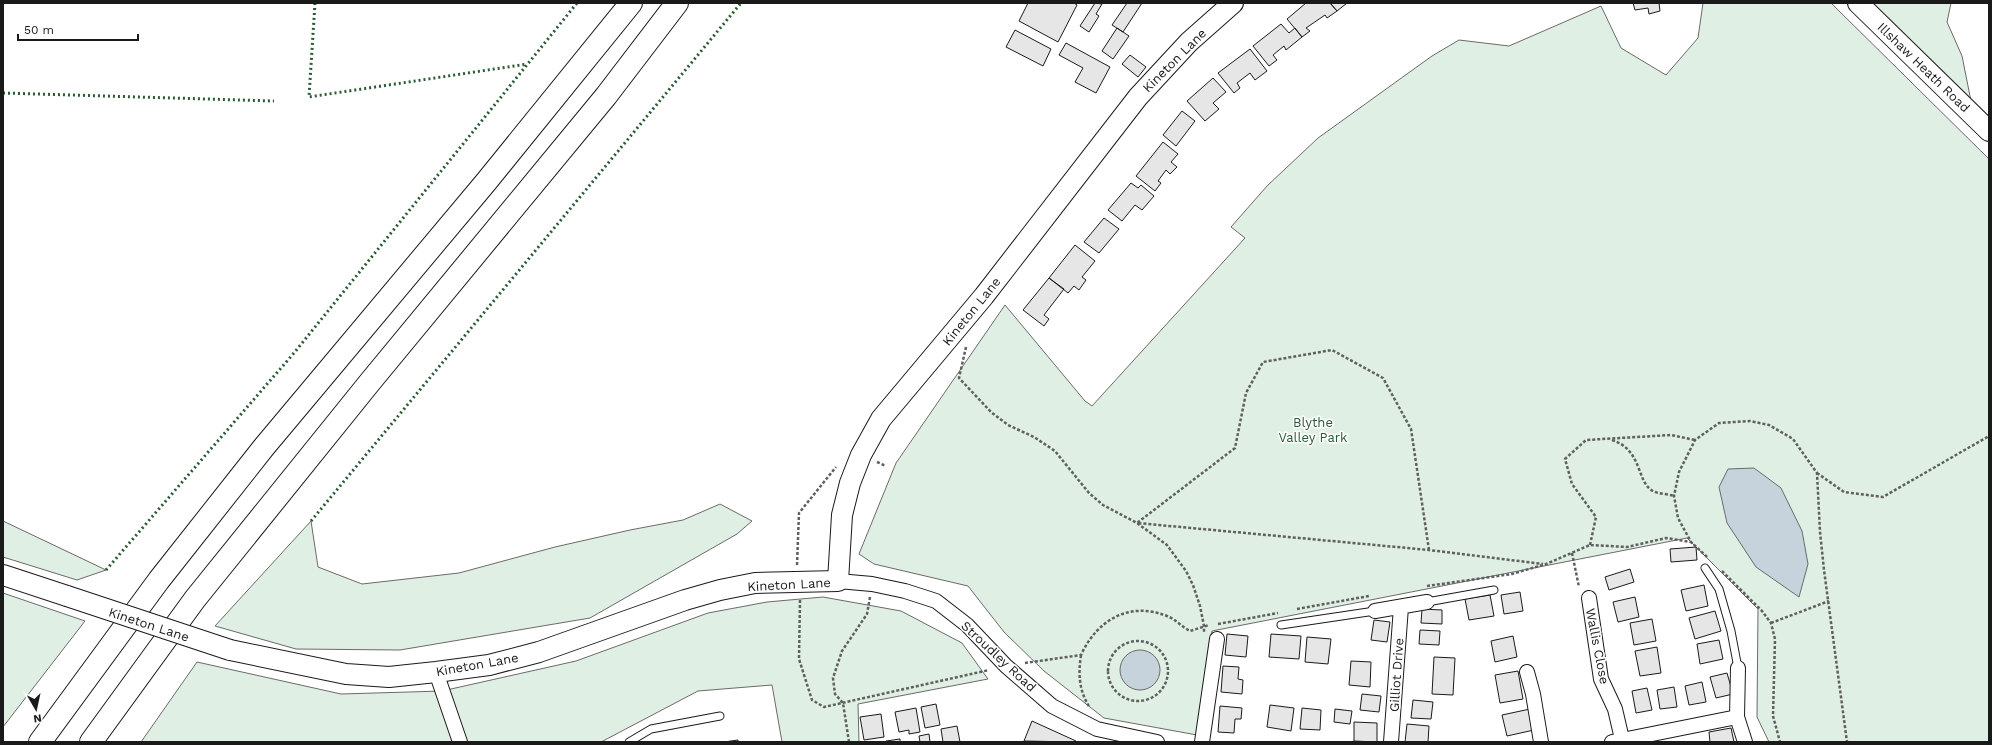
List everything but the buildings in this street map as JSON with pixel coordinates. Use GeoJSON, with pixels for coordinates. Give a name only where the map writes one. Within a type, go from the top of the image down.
{"type":"FeatureCollection","features":[{"type":"Feature","properties":{"kind":"highway"},"geometry":{"type":"LineString","coordinates":[[40,742],[159,580],[264,447],[486,182],[631,3]]}},
{"type":"Feature","properties":{"kind":"highway"},"geometry":{"type":"LineString","coordinates":[[91,742],[195,599],[370,382],[606,96],[678,3]]}},
{"type":"Feature","properties":{"kind":"street","name":"Kineton Lane"},"geometry":{"type":"LineString","coordinates":[[3,575],[230,650],[346,674],[389,677],[489,665],[539,652],[685,600],[720,590],[754,584],[838,581],[842,515],[850,483],[862,455],[881,419],[989,290],[1138,97],[1189,42],[1233,3]]}},
{"type":"Feature","properties":{"kind":"street","name":"Illshaw Heath Road"},"geometry":{"type":"LineString","coordinates":[[1858,3],[1989,130]]}},
{"type":"Feature","properties":{"kind":"street","name":"Stroudley Road"},"geometry":{"type":"LineString","coordinates":[[838,581],[872,584],[905,591],[936,601],[967,625],[1006,666],[1052,706],[1096,729],[1157,742]]}},
{"type":"Feature","properties":{"kind":"street","name":"Wallis Close"},"geometry":{"type":"LineString","coordinates":[[1589,598],[1602,680],[1615,709],[1617,741]]}},
{"type":"Feature","properties":{"kind":"street"},"geometry":{"type":"LineString","coordinates":[[1375,611],[1427,602]]}},
{"type":"Feature","properties":{"kind":"street","name":"Gilliot Drive"},"geometry":{"type":"LineString","coordinates":[[1391,742],[1401,607]]}},
{"type":"Feature","properties":{"kind":"street"},"geometry":{"type":"LineString","coordinates":[[1202,742],[1217,639]]}},
{"type":"Feature","properties":{"kind":"street"},"geometry":{"type":"LineString","coordinates":[[1738,668],[1736,717],[1745,742]]}},
{"type":"Feature","properties":{"kind":"street"},"geometry":{"type":"LineString","coordinates":[[436,672],[460,742]]}},
{"type":"Feature","properties":{"kind":"street"},"geometry":{"type":"LineString","coordinates":[[1527,672],[1533,694],[1541,742]]}},
{"type":"Feature","properties":{"kind":"street"},"geometry":{"type":"LineString","coordinates":[[1617,741],[1736,717]]}},
{"type":"Feature","properties":{"kind":"lane"},"geometry":{"type":"LineString","coordinates":[[1705,568],[1719,589],[1731,631],[1738,668]]}},
{"type":"Feature","properties":{"kind":"lane"},"geometry":{"type":"LineString","coordinates":[[1427,602],[1494,590]]}},
{"type":"Feature","properties":{"kind":"lane"},"geometry":{"type":"LineString","coordinates":[[1281,625],[1375,611]]}},
{"type":"Feature","properties":{"kind":"lane"},"geometry":{"type":"LineString","coordinates":[[629,742],[651,730],[720,716]]}},
{"type":"Feature","properties":{"kind":"path"},"geometry":{"type":"LineString","coordinates":[[1137,524],[1235,448],[1246,393],[1263,362],[1332,350],[1383,378],[1411,429],[1429,550]]}},
{"type":"Feature","properties":{"kind":"path"},"geometry":{"type":"LineString","coordinates":[[959,378],[991,412],[1008,425],[1034,437],[1055,451],[1089,493],[1104,505],[1137,524],[1167,545],[1186,571],[1200,606],[1204,626],[1203,634]]}},
{"type":"Feature","properties":{"kind":"path"},"geometry":{"type":"LineString","coordinates":[[1708,557],[1691,542],[1678,518],[1674,496],[1679,472],[1695,440],[1719,424],[1750,421],[1769,425],[1793,439],[1818,473],[1844,492],[1883,497],[1989,436]]}},
{"type":"Feature","properties":{"kind":"path"},"geometry":{"type":"LineString","coordinates":[[1590,545],[1596,517],[1572,484],[1565,459],[1586,440],[1671,435],[1695,440]]}},
{"type":"Feature","properties":{"kind":"path"},"geometry":{"type":"LineString","coordinates":[[1610,439],[1620,442],[1628,449],[1638,462],[1648,487],[1654,491],[1674,496]]}},
{"type":"Feature","properties":{"kind":"path"},"geometry":{"type":"LineString","coordinates":[[1818,473],[1820,532],[1847,742]]}},
{"type":"Feature","properties":{"kind":"path"},"geometry":{"type":"LineString","coordinates":[[1137,524],[1429,550],[1546,564]]}},
{"type":"Feature","properties":{"kind":"path"},"geometry":{"type":"LineString","coordinates":[[1421,587],[1512,574],[1546,564],[1590,545],[1626,547],[1666,538],[1691,542]]}},
{"type":"Feature","properties":{"kind":"path"},"geometry":{"type":"LineString","coordinates":[[1572,552],[1580,596],[1589,598]]}},
{"type":"Feature","properties":{"kind":"path"},"geometry":{"type":"LineString","coordinates":[[1719,568],[1762,611],[1771,623],[1775,639],[1773,716],[1780,742]]}},
{"type":"Feature","properties":{"kind":"path"},"geometry":{"type":"LineString","coordinates":[[849,742],[843,703],[835,694],[833,678],[842,651],[867,614],[871,594]]}},
{"type":"Feature","properties":{"kind":"path"},"geometry":{"type":"LineString","coordinates":[[1296,610],[1373,596]]}},
{"type":"Feature","properties":{"kind":"path"},"geometry":{"type":"LineString","coordinates":[[1771,623],[1829,601]]}},
{"type":"Feature","properties":{"kind":"path"},"geometry":{"type":"LineString","coordinates":[[1096,729],[1096,720],[1084,698],[1080,684],[1082,655],[1092,635],[1100,626],[1112,618],[1138,610],[1150,611],[1168,616],[1190,631],[1204,626],[1281,612]]}},
{"type":"Feature","properties":{"kind":"path"},"geometry":{"type":"LineString","coordinates":[[1139,640],[1154,645],[1159,649],[1168,666],[1168,677],[1160,691],[1152,698],[1140,701],[1129,700],[1120,696],[1109,682],[1107,671],[1108,663],[1113,653],[1119,647],[1129,642],[1139,640]]}},
{"type":"Feature","properties":{"kind":"path"},"geometry":{"type":"LineString","coordinates":[[843,703],[1006,666],[1082,655]]}},
{"type":"Feature","properties":{"kind":"green space","name":"Blythe Valley Park"},"geometry":{"type":"Polygon","coordinates":[[[1703,3],[1831,3],[1989,159],[1989,742],[1769,742],[1757,717],[1758,609],[1687,538],[1212,631],[1197,735],[1104,718],[1044,671],[1004,632],[968,586],[874,564],[859,554],[896,463],[1005,305],[1085,401],[1092,406],[1245,238],[1231,227],[1267,186],[1318,138],[1432,56],[1459,40],[1509,46],[1601,6],[1621,48],[1666,75],[1698,38],[1703,3]]]}},
{"type":"Feature","properties":{"kind":"green space"},"geometry":{"type":"Polygon","coordinates":[[[1870,3],[1951,3],[1947,22],[1962,56],[1972,106],[1870,3]]]}},
{"type":"Feature","properties":{"kind":"green space"},"geometry":{"type":"Polygon","coordinates":[[[720,504],[752,521],[737,534],[590,618],[400,650],[296,649],[215,626],[311,521],[318,567],[362,584],[459,573],[555,547],[683,520],[720,504]]]}},
{"type":"Feature","properties":{"kind":"green space"},"geometry":{"type":"Polygon","coordinates":[[[3,521],[106,570],[77,580],[3,557],[3,521]]]}},
{"type":"Feature","properties":{"kind":"green space"},"geometry":{"type":"Polygon","coordinates":[[[3,593],[85,621],[3,727],[3,593]]]}},
{"type":"Feature","properties":{"kind":"green space"},"geometry":{"type":"Polygon","coordinates":[[[823,597],[901,611],[962,643],[988,679],[858,704],[859,742],[782,742],[772,685],[698,691],[601,742],[141,742],[197,662],[341,694],[442,691],[576,661],[708,613],[767,602],[823,597]]]}},
{"type":"Feature","properties":{"kind":"shaded area"},"geometry":{"type":"Polygon","coordinates":[[[1754,468],[1781,488],[1802,531],[1808,564],[1799,597],[1756,567],[1727,523],[1719,487],[1728,469],[1754,468]]]}},
{"type":"Feature","properties":{"kind":"shaded area"},"geometry":{"type":"Polygon","coordinates":[[[1144,650],[1151,653],[1157,659],[1160,670],[1159,678],[1151,687],[1144,690],[1136,690],[1129,687],[1121,678],[1120,666],[1123,659],[1132,651],[1144,650]]]}},
{"type":"Feature","properties":{"kind":"hedge"},"geometry":{"type":"LineString","coordinates":[[315,3],[309,97],[527,64]]}},
{"type":"Feature","properties":{"kind":"hedge"},"geometry":{"type":"LineString","coordinates":[[106,570],[294,353],[577,3]]}},
{"type":"Feature","properties":{"kind":"hedge"},"geometry":{"type":"LineString","coordinates":[[311,521],[741,3]]}},
{"type":"Feature","properties":{"kind":"hedge"},"geometry":{"type":"LineString","coordinates":[[3,93],[274,101]]}}]}
